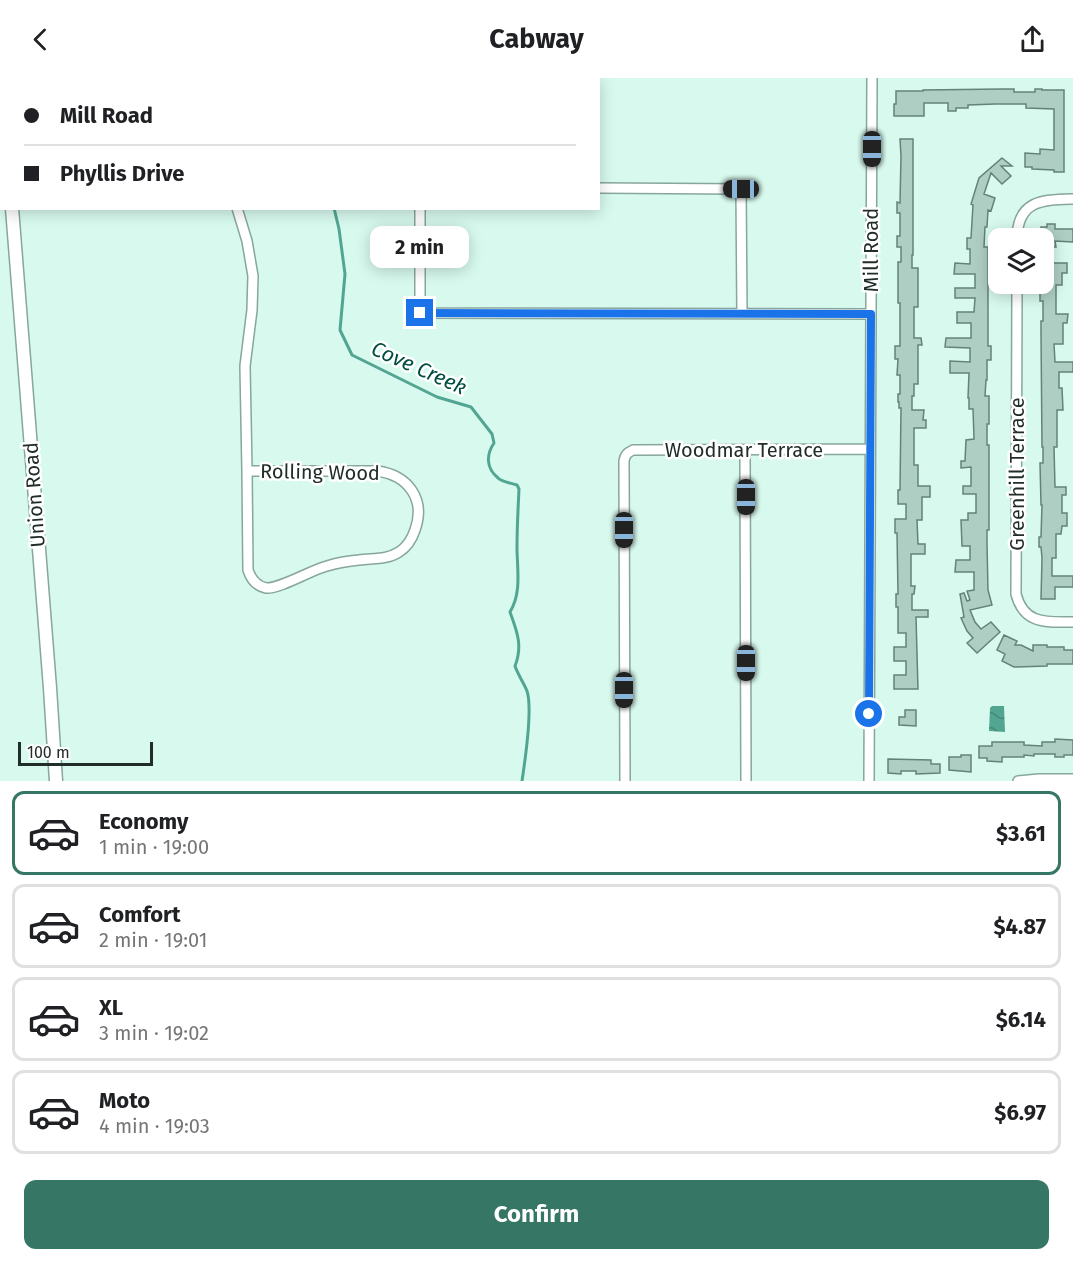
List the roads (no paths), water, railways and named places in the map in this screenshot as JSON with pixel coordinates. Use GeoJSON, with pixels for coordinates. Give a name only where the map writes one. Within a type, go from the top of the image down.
{"type":"FeatureCollection","features":[{"type":"Feature","properties":{"kind":"main road","name":"Union Road"},"geometry":{"type":"LineString","coordinates":[[12,210],[56,781]]}},
{"type":"Feature","properties":{"kind":"street","name":"Mill Road"},"geometry":{"type":"LineString","coordinates":[[869,781],[872,78]]}},
{"type":"Feature","properties":{"kind":"street"},"geometry":{"type":"LineString","coordinates":[[600,188],[741,189],[742,313]]}},
{"type":"Feature","properties":{"kind":"street"},"geometry":{"type":"LineString","coordinates":[[1018,228],[1020,219],[1037,202],[1073,199]]}},
{"type":"Feature","properties":{"kind":"street","name":"Rolling Wood"},"geometry":{"type":"LineString","coordinates":[[238,210],[247,241],[253,276],[252,310],[245,366],[248,570],[250,576],[259,586],[273,588],[326,566],[392,556],[407,545],[417,523],[418,505],[410,487],[395,476],[377,471],[247,471]]}},
{"type":"Feature","properties":{"kind":"street"},"geometry":{"type":"LineString","coordinates":[[420,210],[420,313],[871,314]]}},
{"type":"Feature","properties":{"kind":"street","name":"Greenhill Terrace"},"geometry":{"type":"LineString","coordinates":[[1017,294],[1016,594],[1022,608],[1035,619],[1046,622],[1073,622]]}},
{"type":"Feature","properties":{"kind":"street","name":"Woodmar Terrace"},"geometry":{"type":"LineString","coordinates":[[625,781],[625,456],[633,450],[870,449]]}},
{"type":"Feature","properties":{"kind":"street"},"geometry":{"type":"LineString","coordinates":[[745,450],[746,781]]}},
{"type":"Feature","properties":{"kind":"street"},"geometry":{"type":"LineString","coordinates":[[1018,781],[1073,779]]}},
{"type":"Feature","properties":{"kind":"water"},"geometry":{"type":"Polygon","coordinates":[[[992,706],[1004,706],[1005,732],[989,731],[992,706]]]}},
{"type":"Feature","properties":{"kind":"waterway","name":"Cove Creek"},"geometry":{"type":"LineString","coordinates":[[334,210],[345,274],[340,330],[352,355],[437,397],[471,407],[492,434],[494,443],[488,461],[491,470],[500,479],[517,485],[519,489],[517,589],[510,612],[519,645],[515,666],[529,699],[528,735],[522,781]]}}]}
